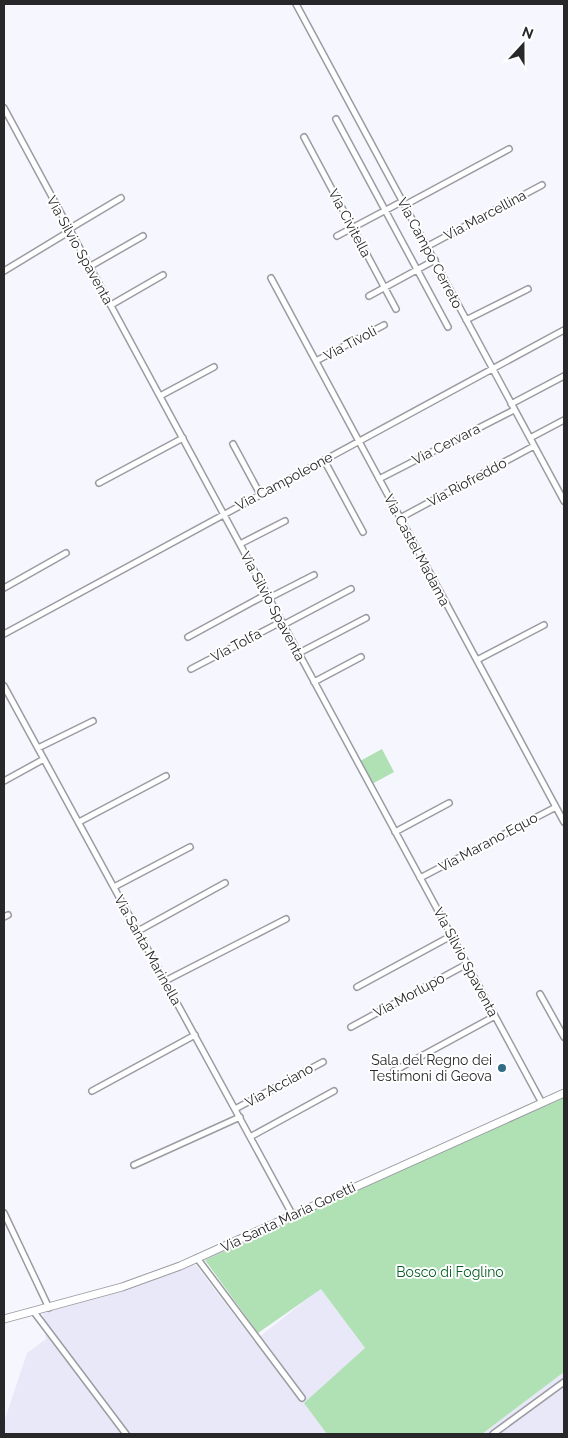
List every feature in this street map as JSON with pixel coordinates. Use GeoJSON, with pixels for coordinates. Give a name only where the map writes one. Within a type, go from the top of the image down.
{"type":"FeatureCollection","features":[{"type":"Feature","properties":{"kind":"main road","name":"Via Santa Maria Goretti"},"geometry":{"type":"LineString","coordinates":[[4,1319],[50,1308],[138,1282],[197,1258],[564,1093]]}},
{"type":"Feature","properties":{"kind":"street","name":"Via Campo Cerreto"},"geometry":{"type":"LineString","coordinates":[[296,4],[428,246],[512,407],[564,499]]}},
{"type":"Feature","properties":{"kind":"street","name":"Via Silvio Spaventa"},"geometry":{"type":"LineString","coordinates":[[4,108],[542,1103]]}},
{"type":"Feature","properties":{"kind":"street"},"geometry":{"type":"LineString","coordinates":[[336,119],[448,327]]}},
{"type":"Feature","properties":{"kind":"street","name":"Via Civitella"},"geometry":{"type":"LineString","coordinates":[[304,137],[396,309]]}},
{"type":"Feature","properties":{"kind":"street"},"geometry":{"type":"LineString","coordinates":[[337,236],[509,149]]}},
{"type":"Feature","properties":{"kind":"street","name":"Via Marcellina"},"geometry":{"type":"LineString","coordinates":[[428,246],[542,185]]}},
{"type":"Feature","properties":{"kind":"street"},"geometry":{"type":"LineString","coordinates":[[4,271],[121,198]]}},
{"type":"Feature","properties":{"kind":"street"},"geometry":{"type":"LineString","coordinates":[[89,267],[143,236]]}},
{"type":"Feature","properties":{"kind":"street"},"geometry":{"type":"LineString","coordinates":[[369,296],[435,260]]}},
{"type":"Feature","properties":{"kind":"street"},"geometry":{"type":"LineString","coordinates":[[110,305],[164,274]]}},
{"type":"Feature","properties":{"kind":"street","name":"Via Castel Madama"},"geometry":{"type":"LineString","coordinates":[[271,278],[564,822]]}},
{"type":"Feature","properties":{"kind":"street"},"geometry":{"type":"LineString","coordinates":[[466,320],[528,289]]}},
{"type":"Feature","properties":{"kind":"street","name":"Via Tivoli"},"geometry":{"type":"LineString","coordinates":[[316,361],[384,325]]}},
{"type":"Feature","properties":{"kind":"street","name":"Via Campoleone"},"geometry":{"type":"LineString","coordinates":[[4,634],[564,330]]}},
{"type":"Feature","properties":{"kind":"street"},"geometry":{"type":"LineString","coordinates":[[160,396],[214,367]]}},
{"type":"Feature","properties":{"kind":"street","name":"Via Cervara"},"geometry":{"type":"LineString","coordinates":[[379,479],[512,407],[564,376]]}},
{"type":"Feature","properties":{"kind":"street"},"geometry":{"type":"LineString","coordinates":[[530,438],[564,420]]}},
{"type":"Feature","properties":{"kind":"street"},"geometry":{"type":"LineString","coordinates":[[99,483],[183,438]]}},
{"type":"Feature","properties":{"kind":"street"},"geometry":{"type":"LineString","coordinates":[[233,444],[260,494]]}},
{"type":"Feature","properties":{"kind":"street","name":"Via Riofreddo"},"geometry":{"type":"LineString","coordinates":[[400,518],[534,446]]}},
{"type":"Feature","properties":{"kind":"street"},"geometry":{"type":"LineString","coordinates":[[324,460],[363,532]]}},
{"type":"Feature","properties":{"kind":"street"},"geometry":{"type":"LineString","coordinates":[[240,544],[285,521]]}},
{"type":"Feature","properties":{"kind":"street"},"geometry":{"type":"LineString","coordinates":[[4,588],[66,553]]}},
{"type":"Feature","properties":{"kind":"street"},"geometry":{"type":"LineString","coordinates":[[188,637],[314,575]]}},
{"type":"Feature","properties":{"kind":"street","name":"Via Tolfa"},"geometry":{"type":"LineString","coordinates":[[191,669],[351,589]]}},
{"type":"Feature","properties":{"kind":"street"},"geometry":{"type":"LineString","coordinates":[[299,653],[366,618]]}},
{"type":"Feature","properties":{"kind":"street"},"geometry":{"type":"LineString","coordinates":[[477,660],[544,625]]}},
{"type":"Feature","properties":{"kind":"street"},"geometry":{"type":"LineString","coordinates":[[314,682],[360,658]]}},
{"type":"Feature","properties":{"kind":"street","name":"Via Santa Marinella"},"geometry":{"type":"LineString","coordinates":[[4,686],[292,1214]]}},
{"type":"Feature","properties":{"kind":"street"},"geometry":{"type":"LineString","coordinates":[[38,748],[93,721]]}},
{"type":"Feature","properties":{"kind":"street"},"geometry":{"type":"LineString","coordinates":[[4,781],[44,759]]}},
{"type":"Feature","properties":{"kind":"street"},"geometry":{"type":"LineString","coordinates":[[79,822],[166,776]]}},
{"type":"Feature","properties":{"kind":"street"},"geometry":{"type":"LineString","coordinates":[[395,832],[449,803]]}},
{"type":"Feature","properties":{"kind":"street","name":"Via Marano Equo"},"geometry":{"type":"LineString","coordinates":[[420,878],[556,806]]}},
{"type":"Feature","properties":{"kind":"street"},"geometry":{"type":"LineString","coordinates":[[114,887],[190,847]]}},
{"type":"Feature","properties":{"kind":"street"},"geometry":{"type":"LineString","coordinates":[[138,931],[225,882]]}},
{"type":"Feature","properties":{"kind":"street"},"geometry":{"type":"LineString","coordinates":[[165,980],[286,919]]}},
{"type":"Feature","properties":{"kind":"street"},"geometry":{"type":"LineString","coordinates":[[357,986],[451,936]]}},
{"type":"Feature","properties":{"kind":"street","name":"Via Morlupo"},"geometry":{"type":"LineString","coordinates":[[351,1026],[467,964]]}},
{"type":"Feature","properties":{"kind":"street"},"geometry":{"type":"LineString","coordinates":[[540,994],[564,1037]]}},
{"type":"Feature","properties":{"kind":"street"},"geometry":{"type":"LineString","coordinates":[[394,1071],[494,1016]]}},
{"type":"Feature","properties":{"kind":"street"},"geometry":{"type":"LineString","coordinates":[[92,1091],[195,1035]]}},
{"type":"Feature","properties":{"kind":"street","name":"Via Acciano"},"geometry":{"type":"LineString","coordinates":[[235,1109],[323,1062]]}},
{"type":"Feature","properties":{"kind":"street"},"geometry":{"type":"LineString","coordinates":[[250,1137],[334,1091]]}},
{"type":"Feature","properties":{"kind":"street"},"geometry":{"type":"LineString","coordinates":[[134,1165],[240,1117]]}},
{"type":"Feature","properties":{"kind":"street"},"geometry":{"type":"LineString","coordinates":[[4,1213],[50,1308]]}},
{"type":"Feature","properties":{"kind":"street"},"geometry":{"type":"LineString","coordinates":[[197,1258],[302,1398]]}},
{"type":"Feature","properties":{"kind":"street"},"geometry":{"type":"LineString","coordinates":[[34,1312],[126,1434]]}},
{"type":"Feature","properties":{"kind":"street"},"geometry":{"type":"LineString","coordinates":[[492,1434],[564,1382]]}},
{"type":"Feature","properties":{"kind":"shaded area"},"geometry":{"type":"Polygon","coordinates":[[[195,1264],[254,1341],[321,1288],[365,1348],[305,1403],[327,1434],[4,1434],[4,1422],[27,1353],[46,1339],[43,1313],[127,1290],[195,1264]]]}},
{"type":"Feature","properties":{"kind":"shaded area"},"geometry":{"type":"Polygon","coordinates":[[[564,1372],[564,1434],[482,1434],[564,1372]]]}},
{"type":"Feature","properties":{"kind":"green space"},"geometry":{"type":"Polygon","coordinates":[[[382,749],[394,772],[372,784],[360,761],[382,749]]]}},
{"type":"Feature","properties":{"kind":"green space","name":"Bosco di Foglino"},"geometry":{"type":"Polygon","coordinates":[[[564,1095],[564,1372],[482,1434],[327,1434],[304,1403],[365,1348],[321,1289],[258,1333],[205,1260],[564,1095]]]}},
{"type":"Feature","properties":{"kind":"place","name":"Sala del Regno dei Testimoni di Geova"},"geometry":{"type":"Point","coordinates":[502,1068]}}]}
